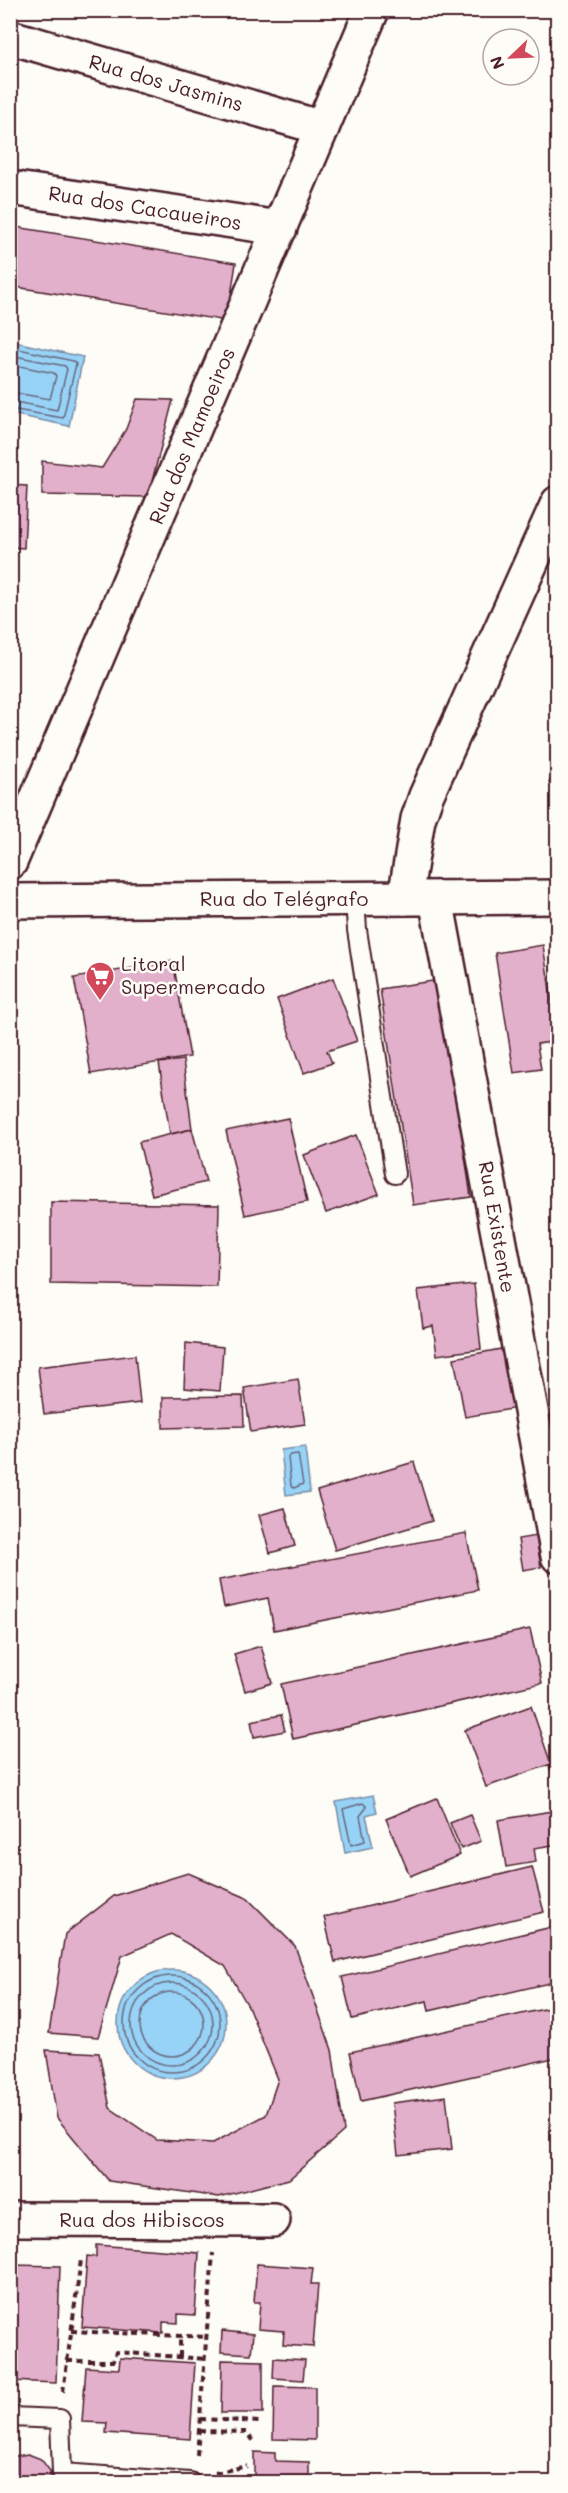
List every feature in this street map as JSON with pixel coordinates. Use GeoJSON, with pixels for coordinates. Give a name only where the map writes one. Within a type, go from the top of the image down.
{"type":"FeatureCollection","features":[{"type":"Feature","properties":{"kind":"street","name":"Rua dos Mamoeiros"},"geometry":{"type":"LineString","coordinates":[[10,862],[372,10]]}},
{"type":"Feature","properties":{"kind":"street","name":"Rua dos Jasmins"},"geometry":{"type":"LineString","coordinates":[[10,38],[322,128]]}},
{"type":"Feature","properties":{"kind":"street","name":"Rua dos Cacaueiros"},"geometry":{"type":"LineString","coordinates":[[10,188],[280,228]]}},
{"type":"Feature","properties":{"kind":"street","name":"Rua Existente"},"geometry":{"type":"LineString","coordinates":[[558,503],[426,795],[418,819],[421,898],[558,1556]]}},
{"type":"Feature","properties":{"kind":"street","name":"Rua do Telégrafo"},"geometry":{"type":"LineString","coordinates":[[10,900],[558,897]]}},
{"type":"Feature","properties":{"kind":"street","name":"Rua dos Hibiscos"},"geometry":{"type":"LineString","coordinates":[[10,2219],[273,2220]]}},
{"type":"Feature","properties":{"kind":"lane"},"geometry":{"type":"LineString","coordinates":[[355,898],[357,930],[395,1174]]}},
{"type":"Feature","properties":{"kind":"lane"},"geometry":{"type":"LineString","coordinates":[[10,2417],[60,2419],[62,2473],[190,2482]]}},
{"type":"Feature","properties":{"kind":"path"},"geometry":{"type":"LineString","coordinates":[[196,2462],[216,2220]]}},
{"type":"Feature","properties":{"kind":"path"},"geometry":{"type":"LineString","coordinates":[[60,2419],[81,2260]]}},
{"type":"Feature","properties":{"kind":"path"},"geometry":{"type":"LineString","coordinates":[[71,2331],[207,2337]]}},
{"type":"Feature","properties":{"kind":"path"},"geometry":{"type":"LineString","coordinates":[[180,2336],[180,2357]]}},
{"type":"Feature","properties":{"kind":"path"},"geometry":{"type":"LineString","coordinates":[[67,2361],[113,2361],[116,2352],[205,2359]]}},
{"type":"Feature","properties":{"kind":"path"},"geometry":{"type":"LineString","coordinates":[[200,2419],[260,2422]]}},
{"type":"Feature","properties":{"kind":"path"},"geometry":{"type":"LineString","coordinates":[[199,2431],[247,2432],[255,2444]]}},
{"type":"Feature","properties":{"kind":"path"},"geometry":{"type":"LineString","coordinates":[[211,2475],[219,2470],[247,2466]]}},
{"type":"Feature","properties":{"kind":"water"},"geometry":{"type":"Polygon","coordinates":[[[11,341],[83,357],[69,426],[11,414],[11,341]]]}},
{"type":"Feature","properties":{"kind":"water"},"geometry":{"type":"Polygon","coordinates":[[[305,1447],[310,1492],[286,1495],[281,1450],[305,1447]]]}},
{"type":"Feature","properties":{"kind":"water"},"geometry":{"type":"Polygon","coordinates":[[[373,1795],[377,1812],[366,1815],[373,1847],[345,1853],[336,1802],[373,1795]]]}},
{"type":"Feature","properties":{"kind":"water"},"geometry":{"type":"Polygon","coordinates":[[[172,1970],[193,1974],[210,1986],[222,2003],[226,2024],[222,2045],[210,2062],[193,2074],[172,2078],[151,2074],[134,2062],[122,2045],[118,2024],[122,2003],[134,1986],[151,1974],[172,1970]]]}},
{"type":"Feature","properties":{"kind":"building"},"geometry":{"type":"Polygon","coordinates":[[[10,226],[236,263],[227,321],[10,286],[10,226]]]}},
{"type":"Feature","properties":{"kind":"building"},"geometry":{"type":"Polygon","coordinates":[[[137,399],[173,400],[148,497],[42,495],[42,461],[102,468],[126,429],[137,399]]]}},
{"type":"Feature","properties":{"kind":"building"},"geometry":{"type":"Polygon","coordinates":[[[10,485],[27,486],[24,548],[10,547],[10,485]]]}},
{"type":"Feature","properties":{"kind":"building"},"geometry":{"type":"Polygon","coordinates":[[[558,766],[558,787],[549,783],[558,766]]]}},
{"type":"Feature","properties":{"kind":"building"},"geometry":{"type":"Polygon","coordinates":[[[543,945],[558,1041],[537,1044],[541,1069],[514,1073],[495,953],[543,945]]]}},
{"type":"Feature","properties":{"kind":"building"},"geometry":{"type":"Polygon","coordinates":[[[173,961],[190,1057],[91,1074],[74,978],[173,961]]]}},
{"type":"Feature","properties":{"kind":"building"},"geometry":{"type":"Polygon","coordinates":[[[333,978],[357,1041],[327,1051],[332,1063],[304,1073],[277,999],[333,978]]]}},
{"type":"Feature","properties":{"kind":"building"},"geometry":{"type":"Polygon","coordinates":[[[439,980],[471,1197],[413,1205],[380,989],[439,980]]]}},
{"type":"Feature","properties":{"kind":"building"},"geometry":{"type":"Polygon","coordinates":[[[183,1060],[192,1129],[170,1134],[159,1063],[183,1060]]]}},
{"type":"Feature","properties":{"kind":"building"},"geometry":{"type":"Polygon","coordinates":[[[288,1118],[307,1202],[245,1215],[226,1131],[288,1118]]]}},
{"type":"Feature","properties":{"kind":"building"},"geometry":{"type":"Polygon","coordinates":[[[192,1129],[206,1182],[152,1195],[139,1142],[192,1129]]]}},
{"type":"Feature","properties":{"kind":"building"},"geometry":{"type":"Polygon","coordinates":[[[356,1135],[379,1194],[326,1213],[304,1155],[356,1135]]]}},
{"type":"Feature","properties":{"kind":"building"},"geometry":{"type":"Polygon","coordinates":[[[51,1202],[219,1205],[217,1287],[51,1284],[51,1202]]]}},
{"type":"Feature","properties":{"kind":"building"},"geometry":{"type":"Polygon","coordinates":[[[474,1284],[481,1349],[437,1355],[433,1326],[423,1328],[418,1290],[474,1284]]]}},
{"type":"Feature","properties":{"kind":"building"},"geometry":{"type":"Polygon","coordinates":[[[186,1343],[223,1347],[220,1391],[184,1388],[186,1343]]]}},
{"type":"Feature","properties":{"kind":"building"},"geometry":{"type":"Polygon","coordinates":[[[506,1348],[517,1408],[465,1417],[454,1358],[506,1348]]]}},
{"type":"Feature","properties":{"kind":"building"},"geometry":{"type":"Polygon","coordinates":[[[135,1355],[140,1403],[44,1414],[38,1367],[135,1355]]]}},
{"type":"Feature","properties":{"kind":"building"},"geometry":{"type":"Polygon","coordinates":[[[298,1379],[305,1424],[251,1432],[244,1388],[298,1379]]]}},
{"type":"Feature","properties":{"kind":"building"},"geometry":{"type":"Polygon","coordinates":[[[243,1396],[244,1426],[163,1428],[163,1397],[243,1396]]]}},
{"type":"Feature","properties":{"kind":"building"},"geometry":{"type":"Polygon","coordinates":[[[414,1462],[432,1521],[335,1550],[317,1491],[414,1462]]]}},
{"type":"Feature","properties":{"kind":"building"},"geometry":{"type":"Polygon","coordinates":[[[285,1508],[295,1546],[270,1553],[259,1515],[285,1508]]]}},
{"type":"Feature","properties":{"kind":"building"},"geometry":{"type":"Polygon","coordinates":[[[466,1533],[478,1590],[274,1630],[268,1598],[224,1607],[219,1580],[466,1533]]]}},
{"type":"Feature","properties":{"kind":"building"},"geometry":{"type":"Polygon","coordinates":[[[536,1536],[541,1567],[523,1570],[518,1539],[536,1536]]]}},
{"type":"Feature","properties":{"kind":"building"},"geometry":{"type":"Polygon","coordinates":[[[530,1629],[542,1683],[293,1739],[281,1684],[530,1629]]]}},
{"type":"Feature","properties":{"kind":"building"},"geometry":{"type":"Polygon","coordinates":[[[261,1646],[272,1683],[245,1691],[234,1654],[261,1646]]]}},
{"type":"Feature","properties":{"kind":"building"},"geometry":{"type":"Polygon","coordinates":[[[531,1706],[551,1764],[486,1787],[465,1730],[531,1706]]]}},
{"type":"Feature","properties":{"kind":"building"},"geometry":{"type":"Polygon","coordinates":[[[281,1715],[285,1731],[254,1737],[251,1721],[281,1715]]]}},
{"type":"Feature","properties":{"kind":"building"},"geometry":{"type":"Polygon","coordinates":[[[558,1763],[558,1787],[549,1766],[558,1763]]]}},
{"type":"Feature","properties":{"kind":"building"},"geometry":{"type":"Polygon","coordinates":[[[437,1798],[460,1855],[410,1876],[386,1819],[437,1798]]]}},
{"type":"Feature","properties":{"kind":"building"},"geometry":{"type":"Polygon","coordinates":[[[558,1810],[558,1844],[534,1848],[536,1862],[506,1867],[498,1820],[558,1810]]]}},
{"type":"Feature","properties":{"kind":"building"},"geometry":{"type":"Polygon","coordinates":[[[470,1815],[481,1841],[461,1849],[450,1823],[470,1815]]]}},
{"type":"Feature","properties":{"kind":"building"},"geometry":{"type":"Polygon","coordinates":[[[532,1867],[544,1912],[335,1962],[324,1917],[532,1867]]]}},
{"type":"Feature","properties":{"kind":"building"},"geometry":{"type":"Polygon","coordinates":[[[188,1873],[247,1898],[295,1946],[332,2050],[344,2131],[289,2179],[219,2197],[109,2181],[57,2118],[46,2050],[99,2053],[110,2108],[157,2140],[213,2143],[266,2115],[278,2079],[248,2006],[225,1966],[171,1934],[122,1956],[98,2037],[49,2033],[65,1934],[114,1896],[188,1873]]]}},
{"type":"Feature","properties":{"kind":"building"},"geometry":{"type":"Polygon","coordinates":[[[552,1927],[558,1949],[558,1981],[429,2011],[427,2001],[352,2019],[342,1977],[552,1927]]]}},
{"type":"Feature","properties":{"kind":"building"},"geometry":{"type":"Polygon","coordinates":[[[558,2006],[558,2057],[361,2101],[350,2052],[558,2006]]]}},
{"type":"Feature","properties":{"kind":"building"},"geometry":{"type":"Polygon","coordinates":[[[446,2096],[452,2149],[398,2155],[392,2103],[446,2096]]]}},
{"type":"Feature","properties":{"kind":"building"},"geometry":{"type":"Polygon","coordinates":[[[96,2245],[199,2253],[195,2315],[178,2314],[178,2323],[163,2322],[163,2333],[82,2327],[87,2256],[96,2257],[96,2245]]]}},
{"type":"Feature","properties":{"kind":"building"},"geometry":{"type":"Polygon","coordinates":[[[257,2264],[313,2268],[311,2284],[318,2284],[313,2347],[283,2345],[284,2331],[258,2329],[260,2302],[254,2302],[257,2264]]]}},
{"type":"Feature","properties":{"kind":"building"},"geometry":{"type":"Polygon","coordinates":[[[10,2265],[60,2266],[56,2383],[10,2381],[10,2265]]]}},
{"type":"Feature","properties":{"kind":"building"},"geometry":{"type":"Polygon","coordinates":[[[222,2331],[253,2334],[251,2354],[221,2352],[222,2331]]]}},
{"type":"Feature","properties":{"kind":"building"},"geometry":{"type":"Polygon","coordinates":[[[120,2358],[195,2363],[190,2439],[106,2433],[107,2423],[82,2422],[86,2367],[119,2369],[120,2358]]]}},
{"type":"Feature","properties":{"kind":"building"},"geometry":{"type":"Polygon","coordinates":[[[274,2358],[305,2360],[303,2380],[273,2378],[274,2358]]]}},
{"type":"Feature","properties":{"kind":"building"},"geometry":{"type":"Polygon","coordinates":[[[222,2360],[263,2361],[263,2413],[221,2413],[222,2360]]]}},
{"type":"Feature","properties":{"kind":"building"},"geometry":{"type":"Polygon","coordinates":[[[274,2386],[315,2387],[315,2440],[273,2439],[274,2386]]]}},
{"type":"Feature","properties":{"kind":"building"},"geometry":{"type":"Polygon","coordinates":[[[254,2452],[275,2453],[275,2461],[309,2462],[309,2482],[254,2482],[254,2452]]]}},
{"type":"Feature","properties":{"kind":"building"},"geometry":{"type":"Polygon","coordinates":[[[28,2454],[41,2459],[50,2471],[51,2482],[10,2482],[10,2457],[28,2454]]]}},
{"type":"Feature","properties":{"kind":"place","name":"Litoral Supermercado"},"geometry":{"type":"Point","coordinates":[100,1002]}}]}
